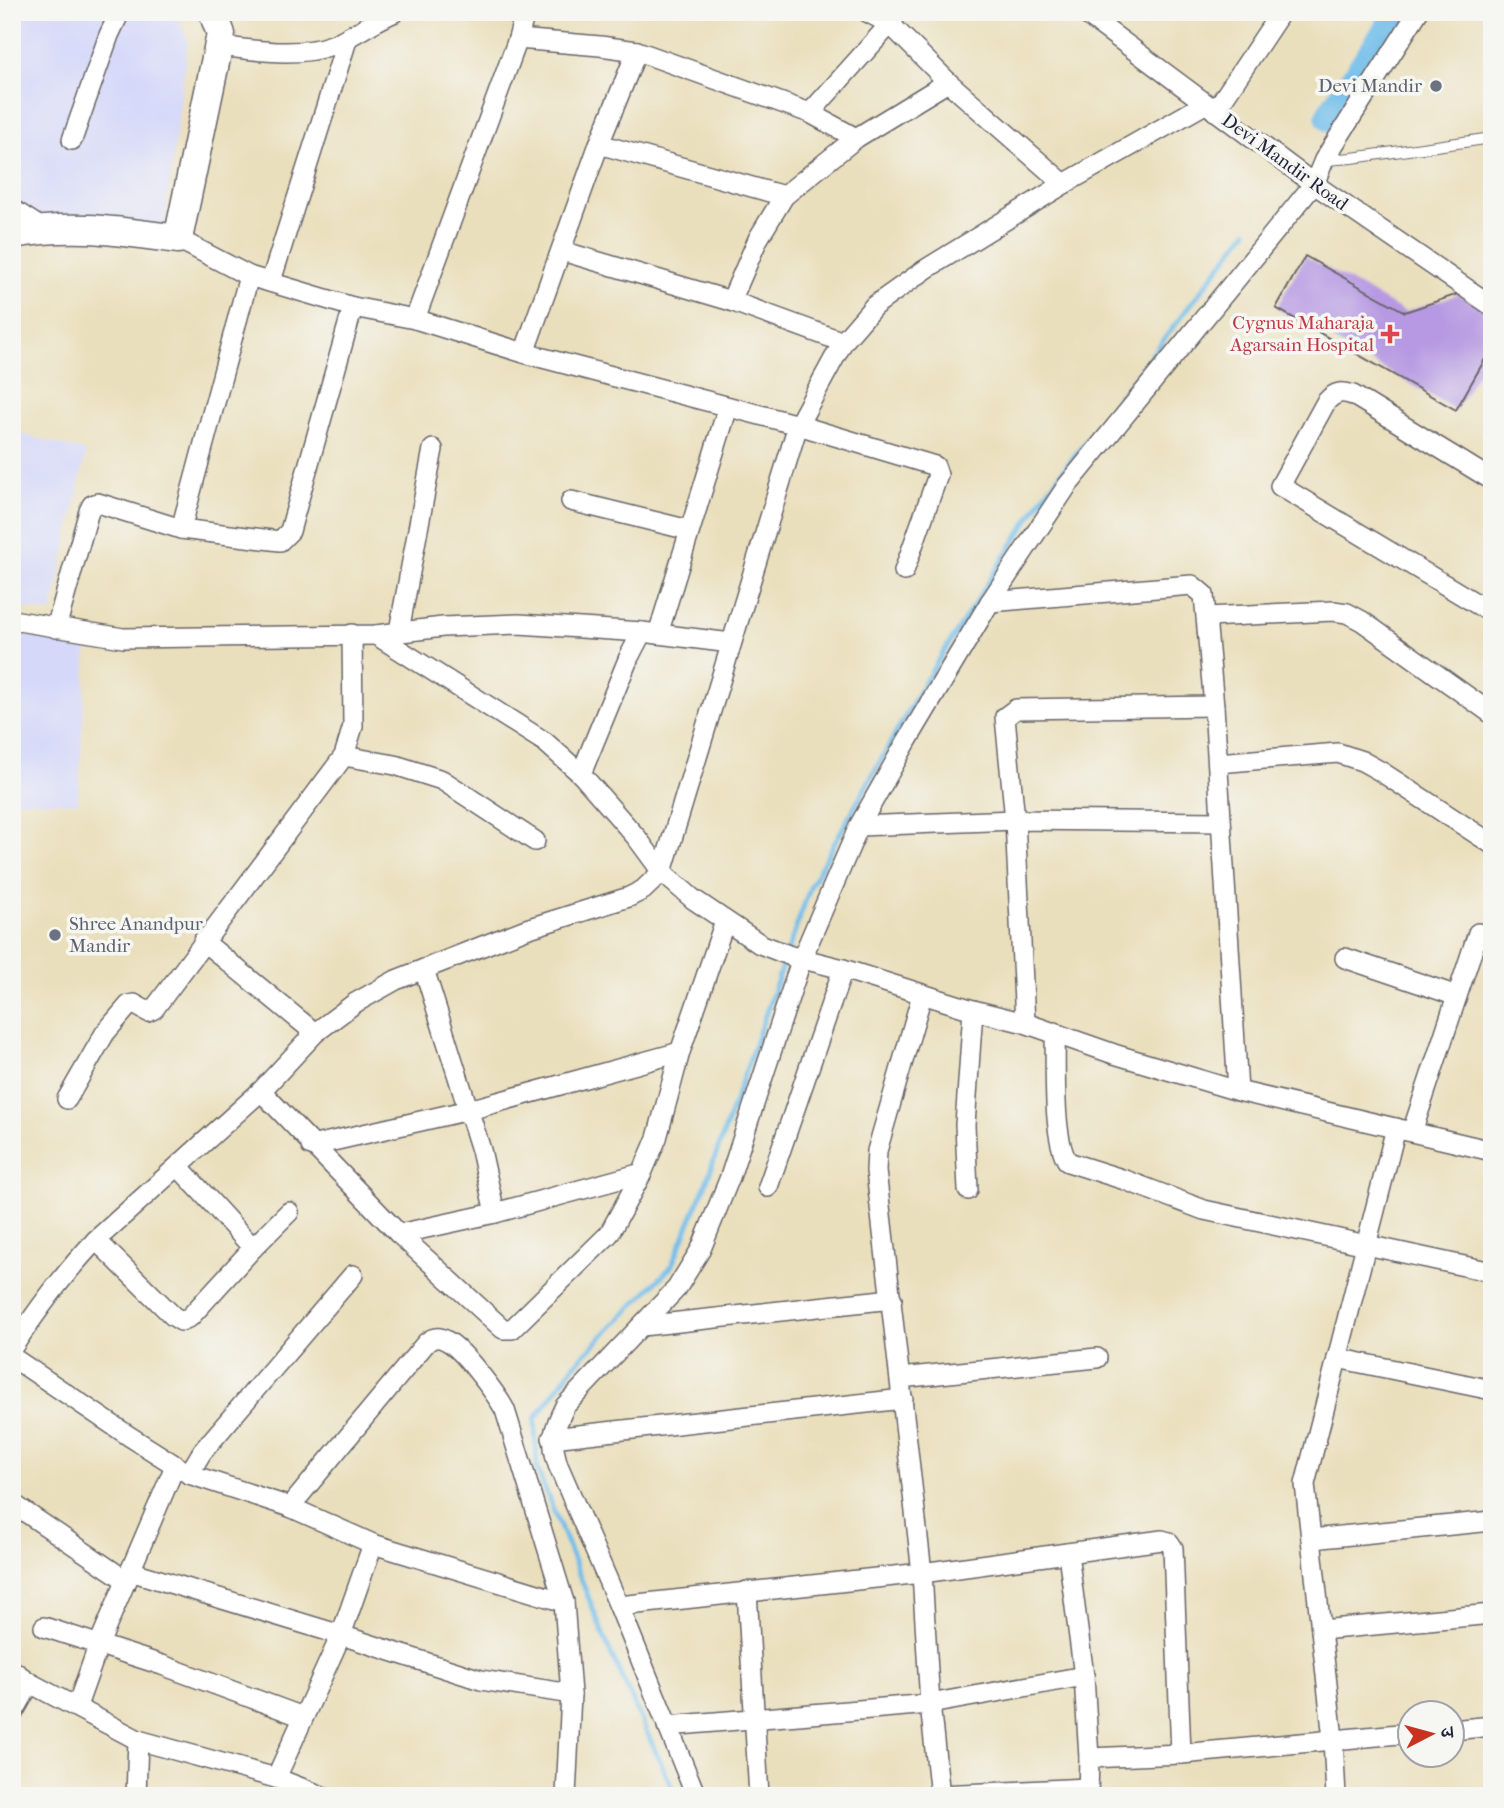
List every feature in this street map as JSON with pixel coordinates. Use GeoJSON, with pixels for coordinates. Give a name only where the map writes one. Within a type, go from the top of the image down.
{"type":"FeatureCollection","features":[{"type":"Feature","properties":{"kind":"street"},"geometry":{"type":"LineString","coordinates":[[72,140],[109,35],[120,12]]}},
{"type":"Feature","properties":{"kind":"street"},"geometry":{"type":"LineString","coordinates":[[178,239],[221,34],[214,12]]}},
{"type":"Feature","properties":{"kind":"street"},"geometry":{"type":"LineString","coordinates":[[218,46],[267,51],[308,51],[348,37],[377,19],[395,12]]}},
{"type":"Feature","properties":{"kind":"street"},"geometry":{"type":"LineString","coordinates":[[415,319],[518,40],[525,12]]}},
{"type":"Feature","properties":{"kind":"street"},"geometry":{"type":"LineString","coordinates":[[867,12],[894,18],[948,82],[1064,184]]}},
{"type":"Feature","properties":{"kind":"street","name":"Devi Mandir Road"},"geometry":{"type":"LineString","coordinates":[[1083,12],[1314,184],[1492,306]]}},
{"type":"Feature","properties":{"kind":"street"},"geometry":{"type":"LineString","coordinates":[[12,1348],[63,1276],[96,1240],[261,1091],[315,1033],[355,1003],[396,980],[526,929],[629,897],[643,890],[662,872],[798,425],[843,342],[874,306],[926,269],[1064,184],[1210,107],[1281,12]]}},
{"type":"Feature","properties":{"kind":"street"},"geometry":{"type":"LineString","coordinates":[[696,1796],[558,1465],[552,1438],[565,1406],[677,1288],[701,1249],[751,1116],[797,957],[859,826],[990,602],[1067,486],[1314,184],[1324,160],[1418,12]]}},
{"type":"Feature","properties":{"kind":"street"},"geometry":{"type":"LineString","coordinates":[[810,113],[894,18]]}},
{"type":"Feature","properties":{"kind":"street"},"geometry":{"type":"LineString","coordinates":[[271,281],[348,37]]}},
{"type":"Feature","properties":{"kind":"street"},"geometry":{"type":"LineString","coordinates":[[518,40],[637,51],[810,113],[856,138]]}},
{"type":"Feature","properties":{"kind":"street"},"geometry":{"type":"LineString","coordinates":[[524,354],[599,144],[637,51]]}},
{"type":"Feature","properties":{"kind":"street"},"geometry":{"type":"LineString","coordinates":[[731,301],[758,239],[784,196],[856,138],[948,82]]}},
{"type":"Feature","properties":{"kind":"street"},"geometry":{"type":"LineString","coordinates":[[599,144],[784,196]]}},
{"type":"Feature","properties":{"kind":"street"},"geometry":{"type":"LineString","coordinates":[[12,209],[43,229]]}},
{"type":"Feature","properties":{"kind":"street"},"geometry":{"type":"LineString","coordinates":[[12,234],[43,229],[89,228],[178,239],[249,276],[353,307],[415,319],[524,354],[798,425],[937,467],[938,475],[904,571]]}},
{"type":"Feature","properties":{"kind":"street"},"geometry":{"type":"LineString","coordinates":[[562,251],[731,301],[843,342]]}},
{"type":"Feature","properties":{"kind":"street"},"geometry":{"type":"LineString","coordinates":[[181,529],[249,276]]}},
{"type":"Feature","properties":{"kind":"street"},"geometry":{"type":"LineString","coordinates":[[57,628],[92,505],[104,503],[181,529],[280,541],[286,536],[293,520],[353,307]]}},
{"type":"Feature","properties":{"kind":"street"},"geometry":{"type":"LineString","coordinates":[[1492,480],[1353,395],[1342,391],[1333,394],[1326,402],[1280,486],[1492,613]]}},
{"type":"Feature","properties":{"kind":"street"},"geometry":{"type":"LineString","coordinates":[[581,774],[629,657],[650,633],[689,530],[728,407]]}},
{"type":"Feature","properties":{"kind":"street"},"geometry":{"type":"LineString","coordinates":[[399,631],[433,449]]}},
{"type":"Feature","properties":{"kind":"street"},"geometry":{"type":"LineString","coordinates":[[571,501],[689,530]]}},
{"type":"Feature","properties":{"kind":"street"},"geometry":{"type":"LineString","coordinates":[[990,602],[1192,585],[1205,595],[1238,1091]]}},
{"type":"Feature","properties":{"kind":"street"},"geometry":{"type":"LineString","coordinates":[[1207,617],[1333,611],[1347,613],[1492,714]]}},
{"type":"Feature","properties":{"kind":"street"},"geometry":{"type":"LineString","coordinates":[[12,620],[123,638],[376,635],[399,631],[520,624],[650,633],[731,643]]}},
{"type":"Feature","properties":{"kind":"street"},"geometry":{"type":"LineString","coordinates":[[67,1099],[99,1042],[122,1011],[131,1004],[148,1012],[154,1009],[344,756],[353,726],[352,634]]}},
{"type":"Feature","properties":{"kind":"street"},"geometry":{"type":"LineString","coordinates":[[376,635],[429,671],[545,741],[581,774],[637,838],[662,872],[692,898],[760,944],[922,995],[1055,1032],[1114,1054],[1238,1091],[1492,1151]]}},
{"type":"Feature","properties":{"kind":"street"},"geometry":{"type":"LineString","coordinates":[[1025,1023],[1015,820],[1006,717],[1011,711],[1214,706]]}},
{"type":"Feature","properties":{"kind":"street"},"geometry":{"type":"LineString","coordinates":[[1218,763],[1338,753],[1352,756],[1380,771],[1492,844]]}},
{"type":"Feature","properties":{"kind":"street"},"geometry":{"type":"LineString","coordinates":[[344,756],[395,765],[442,780],[535,841]]}},
{"type":"Feature","properties":{"kind":"street"},"geometry":{"type":"LineString","coordinates":[[859,826],[1015,820],[1221,822]]}},
{"type":"Feature","properties":{"kind":"street"},"geometry":{"type":"LineString","coordinates":[[261,1091],[398,1234],[503,1329],[512,1328],[609,1234],[642,1173],[657,1138],[680,1052],[725,921]]}},
{"type":"Feature","properties":{"kind":"street"},"geometry":{"type":"LineString","coordinates":[[1336,1796],[1333,1739],[1305,1484],[1366,1245],[1404,1130],[1457,996],[1478,933]]}},
{"type":"Feature","properties":{"kind":"street"},"geometry":{"type":"LineString","coordinates":[[203,941],[315,1033]]}},
{"type":"Feature","properties":{"kind":"street"},"geometry":{"type":"LineString","coordinates":[[1345,958],[1457,996]]}},
{"type":"Feature","properties":{"kind":"street"},"geometry":{"type":"LineString","coordinates":[[424,969],[481,1150],[495,1213]]}},
{"type":"Feature","properties":{"kind":"street"},"geometry":{"type":"LineString","coordinates":[[768,1187],[844,969]]}},
{"type":"Feature","properties":{"kind":"street"},"geometry":{"type":"LineString","coordinates":[[922,995],[877,1151],[876,1171],[922,1573],[930,1704],[940,1796],[1087,1792],[1089,1758],[1084,1676],[1068,1553]]}},
{"type":"Feature","properties":{"kind":"street"},"geometry":{"type":"LineString","coordinates":[[968,1190],[965,1125],[973,1010]]}},
{"type":"Feature","properties":{"kind":"street"},"geometry":{"type":"LineString","coordinates":[[1055,1032],[1059,1135],[1063,1156],[1068,1163],[1125,1180],[1204,1210],[1492,1272]]}},
{"type":"Feature","properties":{"kind":"street"},"geometry":{"type":"LineString","coordinates":[[311,1146],[469,1110],[680,1052]]}},
{"type":"Feature","properties":{"kind":"street"},"geometry":{"type":"LineString","coordinates":[[178,1166],[253,1248]]}},
{"type":"Feature","properties":{"kind":"street"},"geometry":{"type":"LineString","coordinates":[[398,1234],[495,1213],[642,1173]]}},
{"type":"Feature","properties":{"kind":"street"},"geometry":{"type":"LineString","coordinates":[[96,1240],[181,1321],[190,1317],[289,1212]]}},
{"type":"Feature","properties":{"kind":"street"},"geometry":{"type":"LineString","coordinates":[[77,1706],[99,1644],[128,1576],[182,1470],[202,1452],[353,1275]]}},
{"type":"Feature","properties":{"kind":"street"},"geometry":{"type":"LineString","coordinates":[[642,1326],[892,1299]]}},
{"type":"Feature","properties":{"kind":"street"},"geometry":{"type":"LineString","coordinates":[[290,1507],[426,1343],[433,1338],[452,1344],[498,1396],[505,1410],[564,1602],[571,1694],[566,1796]]}},
{"type":"Feature","properties":{"kind":"street"},"geometry":{"type":"LineString","coordinates":[[12,1357],[182,1470],[290,1507],[373,1544],[564,1602]]}},
{"type":"Feature","properties":{"kind":"street"},"geometry":{"type":"LineString","coordinates":[[900,1378],[1097,1358]]}},
{"type":"Feature","properties":{"kind":"street"},"geometry":{"type":"LineString","coordinates":[[1337,1358],[1492,1390]]}},
{"type":"Feature","properties":{"kind":"street"},"geometry":{"type":"LineString","coordinates":[[552,1438],[903,1399]]}},
{"type":"Feature","properties":{"kind":"street"},"geometry":{"type":"LineString","coordinates":[[12,1503],[128,1576],[341,1635],[481,1680],[571,1694]]}},
{"type":"Feature","properties":{"kind":"street"},"geometry":{"type":"LineString","coordinates":[[1311,1539],[1492,1521]]}},
{"type":"Feature","properties":{"kind":"street"},"geometry":{"type":"LineString","coordinates":[[619,1606],[922,1573],[1162,1539],[1169,1542],[1173,1548],[1181,1754]]}},
{"type":"Feature","properties":{"kind":"street"},"geometry":{"type":"LineString","coordinates":[[276,1778],[341,1635],[373,1544]]}},
{"type":"Feature","properties":{"kind":"street"},"geometry":{"type":"LineString","coordinates":[[747,1591],[759,1796]]}},
{"type":"Feature","properties":{"kind":"street"},"geometry":{"type":"LineString","coordinates":[[1321,1630],[1492,1614]]}},
{"type":"Feature","properties":{"kind":"street"},"geometry":{"type":"LineString","coordinates":[[44,1627],[162,1665],[303,1717]]}},
{"type":"Feature","properties":{"kind":"street"},"geometry":{"type":"LineString","coordinates":[[12,1670],[30,1683],[138,1740],[276,1778],[322,1796]]}},
{"type":"Feature","properties":{"kind":"street"},"geometry":{"type":"LineString","coordinates":[[667,1726],[930,1704],[1084,1676]]}},
{"type":"Feature","properties":{"kind":"street"},"geometry":{"type":"LineString","coordinates":[[12,1715],[30,1683]]}},
{"type":"Feature","properties":{"kind":"street"},"geometry":{"type":"LineString","coordinates":[[1466,1729],[1492,1727]]}},
{"type":"Feature","properties":{"kind":"street"},"geometry":{"type":"LineString","coordinates":[[1089,1758],[1181,1754],[1396,1734]]}},
{"type":"Feature","properties":{"kind":"street"},"geometry":{"type":"LineString","coordinates":[[136,1796],[138,1740]]}},
{"type":"Feature","properties":{"kind":"lane"},"geometry":{"type":"LineString","coordinates":[[1324,160],[1492,138]]}},
{"type":"Feature","properties":{"kind":"shaded area"},"geometry":{"type":"Polygon","coordinates":[[[12,12],[177,12],[188,42],[164,227],[12,225],[12,12]]]}},
{"type":"Feature","properties":{"kind":"shaded area"},"geometry":{"type":"Polygon","coordinates":[[[12,431],[86,452],[52,613],[12,606],[12,431]]]}},
{"type":"Feature","properties":{"kind":"shaded area"},"geometry":{"type":"Polygon","coordinates":[[[12,631],[87,649],[78,803],[12,800],[12,631]]]}},
{"type":"Feature","properties":{"kind":"building"},"geometry":{"type":"Polygon","coordinates":[[[1305,256],[1405,312],[1458,294],[1492,312],[1492,347],[1456,410],[1276,308],[1305,256]]]}},
{"type":"Feature","properties":{"kind":"waterway"},"geometry":{"type":"LineString","coordinates":[[1332,116],[1402,12]]}},
{"type":"Feature","properties":{"kind":"waterway"},"geometry":{"type":"LineString","coordinates":[[676,1796],[609,1649],[537,1469],[535,1419],[575,1364],[671,1267],[705,1186],[811,885],[924,683],[1043,497],[1247,231]]}},
{"type":"Feature","properties":{"kind":"place","name":"Devi Mandir"},"geometry":{"type":"Point","coordinates":[1436,86]}},
{"type":"Feature","properties":{"kind":"place","name":"Cygnus Maharaja Agarsain Hospital"},"geometry":{"type":"Point","coordinates":[1390,334]}},
{"type":"Feature","properties":{"kind":"place","name":"Shree Anandpur Mandir"},"geometry":{"type":"Point","coordinates":[55,935]}}]}
